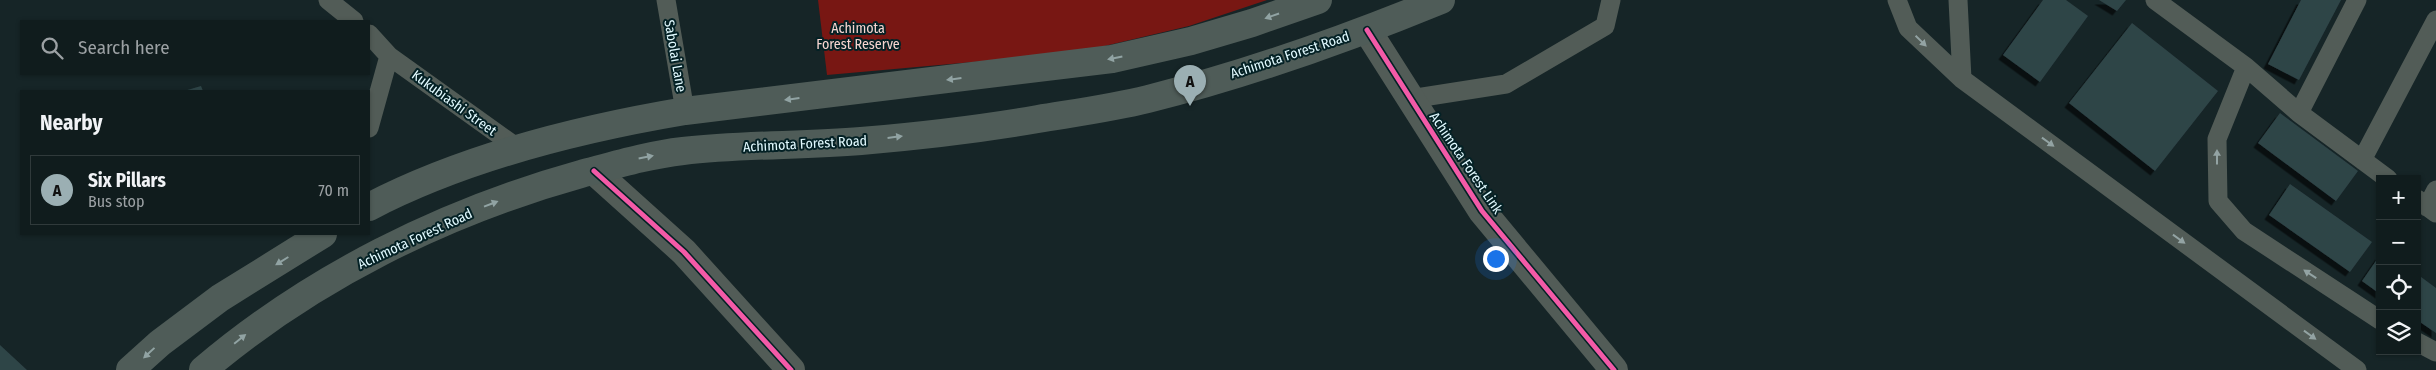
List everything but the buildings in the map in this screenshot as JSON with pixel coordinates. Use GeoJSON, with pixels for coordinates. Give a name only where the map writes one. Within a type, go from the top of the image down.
{"type":"FeatureCollection","features":[{"type":"Feature","properties":{"kind":"main road"},"geometry":{"type":"LineString","coordinates":[[370,208],[456,168],[519,149],[634,120],[685,111],[1112,59],[1190,41],[1252,23],[1318,0]]}},
{"type":"Feature","properties":{"kind":"main road","name":"Achimota Forest Road"},"geometry":{"type":"LineString","coordinates":[[203,370],[243,336],[322,284],[393,247],[464,214],[531,188],[642,158],[684,151],[862,141],[1045,118],[1146,100],[1248,70],[1367,30],[1441,0]]}},
{"type":"Feature","properties":{"kind":"main road"},"geometry":{"type":"LineString","coordinates":[[130,370],[160,343],[220,298],[321,235]]}},
{"type":"Feature","properties":{"kind":"street","name":"Achimota Forest Link"},"geometry":{"type":"LineString","coordinates":[[1367,30],[1482,211],[1614,370]]}},
{"type":"Feature","properties":{"kind":"street"},"geometry":{"type":"LineString","coordinates":[[594,171],[684,252],[791,370]]}},
{"type":"Feature","properties":{"kind":"lane"},"geometry":{"type":"LineString","coordinates":[[328,0],[353,20]]}},
{"type":"Feature","properties":{"kind":"lane","name":"Sabolai Lane"},"geometry":{"type":"LineString","coordinates":[[666,0],[685,111]]}},
{"type":"Feature","properties":{"kind":"lane"},"geometry":{"type":"LineString","coordinates":[[1410,99],[1506,84],[1605,26],[1611,0]]}},
{"type":"Feature","properties":{"kind":"lane"},"geometry":{"type":"LineString","coordinates":[[1897,0],[1908,28],[1962,79],[2357,370]]}},
{"type":"Feature","properties":{"kind":"lane"},"geometry":{"type":"LineString","coordinates":[[1958,0],[1962,79]]}},
{"type":"Feature","properties":{"kind":"lane"},"geometry":{"type":"LineString","coordinates":[[2155,0],[2178,6],[2299,113],[2383,175]]}},
{"type":"Feature","properties":{"kind":"lane"},"geometry":{"type":"LineString","coordinates":[[2299,113],[2358,0]]}},
{"type":"Feature","properties":{"kind":"lane"},"geometry":{"type":"LineString","coordinates":[[2362,160],[2436,20]]}},
{"type":"Feature","properties":{"kind":"lane","name":"Kukubiashi Street"},"geometry":{"type":"LineString","coordinates":[[370,35],[389,56],[519,149]]}},
{"type":"Feature","properties":{"kind":"lane"},"geometry":{"type":"LineString","coordinates":[[370,124],[389,56]]}},
{"type":"Feature","properties":{"kind":"lane"},"geometry":{"type":"LineString","coordinates":[[2246,67],[2217,139],[2218,201],[2244,231],[2376,317]]}},
{"type":"Feature","properties":{"kind":"lane"},"geometry":{"type":"LineString","coordinates":[[2421,344],[2436,352]]}},
{"type":"Feature","properties":{"kind":"green space","name":"Achimota Forest Reserve"},"geometry":{"type":"Polygon","coordinates":[[[818,0],[1267,0],[1189,26],[1075,53],[827,75],[818,0]]]}},
{"type":"Feature","properties":{"kind":"cycle path"},"geometry":{"type":"LineString","coordinates":[[1367,30],[1482,211],[1614,370]]}},
{"type":"Feature","properties":{"kind":"cycle path"},"geometry":{"type":"LineString","coordinates":[[594,171],[684,252],[791,370]]}},
{"type":"Feature","properties":{"kind":"place","name":"Six Pillars"},"geometry":{"type":"Point","coordinates":[1190,106]}}]}
